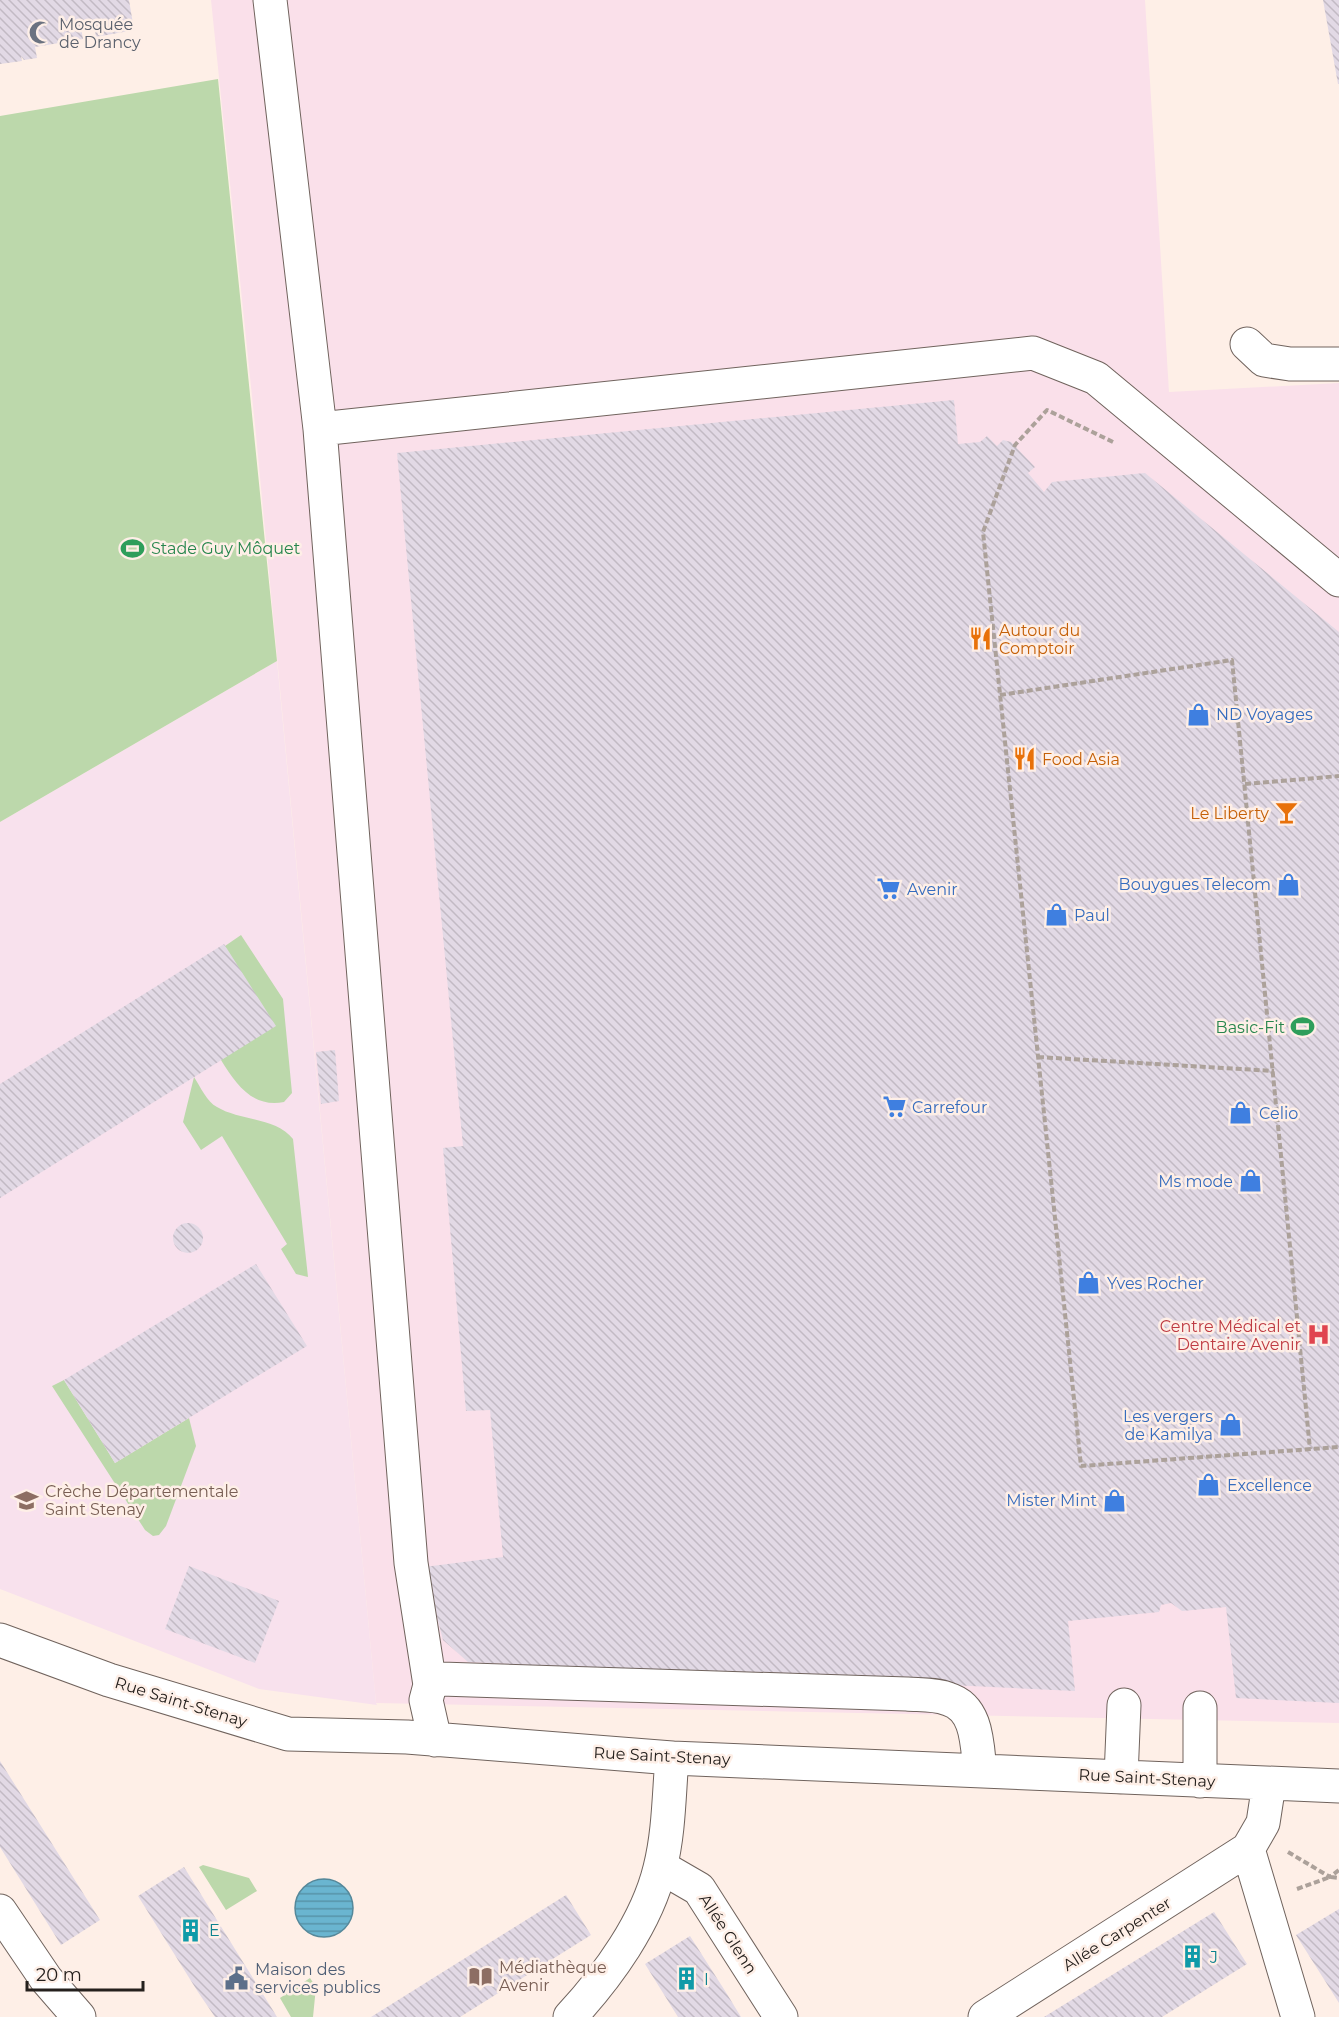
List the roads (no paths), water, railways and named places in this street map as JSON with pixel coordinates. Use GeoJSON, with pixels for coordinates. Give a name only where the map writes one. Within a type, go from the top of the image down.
{"type":"FeatureCollection","features":[{"type":"Feature","properties":{"kind":"street"},"geometry":{"type":"LineString","coordinates":[[270,0],[320,429],[411,1563],[430,1685],[426,1700],[435,1740]]}},
{"type":"Feature","properties":{"kind":"street"},"geometry":{"type":"LineString","coordinates":[[1247,344],[1264,360],[1290,364],[1339,363]]}},
{"type":"Feature","properties":{"kind":"street"},"geometry":{"type":"LineString","coordinates":[[320,429],[1033,353],[1096,378],[1339,580]]}},
{"type":"Feature","properties":{"kind":"street","name":"Rue Saint-Stenay"},"geometry":{"type":"LineString","coordinates":[[0,1640],[109,1680],[288,1734],[435,1740],[672,1758],[1339,1786]]}},
{"type":"Feature","properties":{"kind":"street"},"geometry":{"type":"LineString","coordinates":[[430,1685],[441,1679],[907,1694],[949,1699],[962,1707],[975,1727],[980,1771]]}},
{"type":"Feature","properties":{"kind":"street"},"geometry":{"type":"LineString","coordinates":[[1121,1777],[1124,1705]]}},
{"type":"Feature","properties":{"kind":"street"},"geometry":{"type":"LineString","coordinates":[[1200,1708],[1200,1780]]}},
{"type":"Feature","properties":{"kind":"street"},"geometry":{"type":"LineString","coordinates":[[586,2012],[649,1900],[661,1867],[672,1758]]}},
{"type":"Feature","properties":{"kind":"street"},"geometry":{"type":"LineString","coordinates":[[1269,1784],[1263,1823],[1252,1841],[1298,2017]]}},
{"type":"Feature","properties":{"kind":"street","name":"Allée Carpenter"},"geometry":{"type":"LineString","coordinates":[[984,2017],[1252,1841]]}},
{"type":"Feature","properties":{"kind":"street","name":"Allée Glenn"},"geometry":{"type":"LineString","coordinates":[[661,1867],[699,1889],[781,2017]]}},
{"type":"Feature","properties":{"kind":"street"},"geometry":{"type":"LineString","coordinates":[[0,1911],[46,1979],[79,2017]]}},
{"type":"Feature","properties":{"kind":"water"},"geometry":{"type":"Polygon","coordinates":[[[318,1879],[330,1879],[340,1883],[349,1892],[353,1914],[345,1929],[330,1937],[318,1937],[308,1933],[299,1924],[295,1914],[295,1902],[299,1892],[308,1883],[318,1879]]]}},
{"type":"Feature","properties":{"kind":"place","name":"Mosquée de Drancy"},"geometry":{"type":"Point","coordinates":[41,33]}},
{"type":"Feature","properties":{"kind":"place","name":"Stade Guy Môquet"},"geometry":{"type":"Point","coordinates":[133,548]}},
{"type":"Feature","properties":{"kind":"place","name":"Autour du Comptoir"},"geometry":{"type":"Point","coordinates":[981,639]}},
{"type":"Feature","properties":{"kind":"place","name":"ND Voyages"},"geometry":{"type":"Point","coordinates":[1198,714]}},
{"type":"Feature","properties":{"kind":"place","name":"Food Asia"},"geometry":{"type":"Point","coordinates":[1024,759]}},
{"type":"Feature","properties":{"kind":"place","name":"Le Liberty"},"geometry":{"type":"Point","coordinates":[1287,813]}},
{"type":"Feature","properties":{"kind":"place","name":"Bouygues Telecom"},"geometry":{"type":"Point","coordinates":[1289,884]}},
{"type":"Feature","properties":{"kind":"place","name":"Avenir"},"geometry":{"type":"Point","coordinates":[889,889]}},
{"type":"Feature","properties":{"kind":"place","name":"Paul"},"geometry":{"type":"Point","coordinates":[1056,915]}},
{"type":"Feature","properties":{"kind":"place","name":"Basic-Fit"},"geometry":{"type":"Point","coordinates":[1303,1027]}},
{"type":"Feature","properties":{"kind":"place","name":"Carrefour"},"geometry":{"type":"Point","coordinates":[894,1107]}},
{"type":"Feature","properties":{"kind":"place","name":"Celio"},"geometry":{"type":"Point","coordinates":[1241,1113]}},
{"type":"Feature","properties":{"kind":"place","name":"Ms mode"},"geometry":{"type":"Point","coordinates":[1251,1181]}},
{"type":"Feature","properties":{"kind":"place","name":"Yves Rocher"},"geometry":{"type":"Point","coordinates":[1089,1283]}},
{"type":"Feature","properties":{"kind":"place","name":"Centre Médical et Dentaire Avenir"},"geometry":{"type":"Point","coordinates":[1319,1335]}},
{"type":"Feature","properties":{"kind":"place","name":"Les vergers de Kamilya"},"geometry":{"type":"Point","coordinates":[1231,1425]}},
{"type":"Feature","properties":{"kind":"place","name":"Excellence"},"geometry":{"type":"Point","coordinates":[1209,1485]}},
{"type":"Feature","properties":{"kind":"place","name":"Crèche Départementale Saint Stenay"},"geometry":{"type":"Point","coordinates":[27,1500]}},
{"type":"Feature","properties":{"kind":"place","name":"Mister Mint"},"geometry":{"type":"Point","coordinates":[1115,1500]}},
{"type":"Feature","properties":{"kind":"place","name":"E"},"geometry":{"type":"Point","coordinates":[191,1930]}},
{"type":"Feature","properties":{"kind":"place","name":"J"},"geometry":{"type":"Point","coordinates":[1192,1957]}},
{"type":"Feature","properties":{"kind":"place","name":"Médiathèque Avenir"},"geometry":{"type":"Point","coordinates":[481,1976]}},
{"type":"Feature","properties":{"kind":"place","name":"Maison des services publics"},"geometry":{"type":"Point","coordinates":[237,1978]}},
{"type":"Feature","properties":{"kind":"place","name":"I"},"geometry":{"type":"Point","coordinates":[686,1979]}}]}
